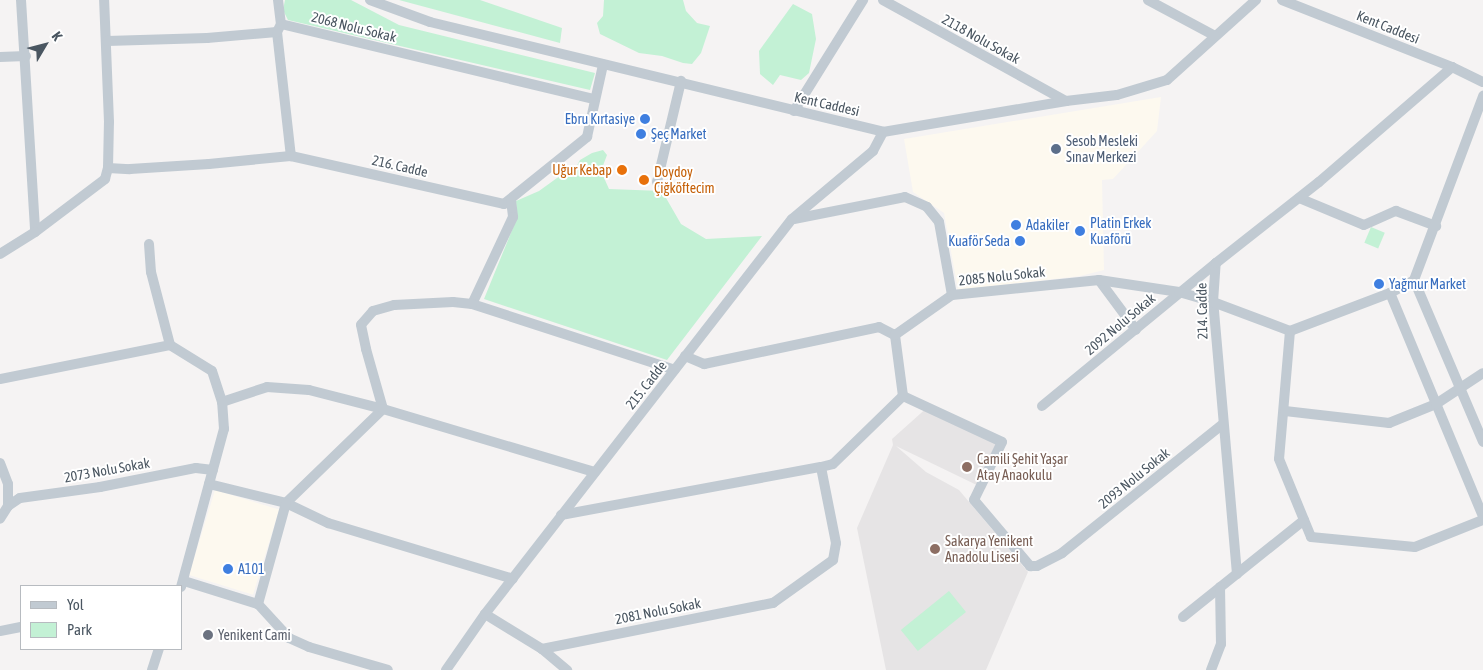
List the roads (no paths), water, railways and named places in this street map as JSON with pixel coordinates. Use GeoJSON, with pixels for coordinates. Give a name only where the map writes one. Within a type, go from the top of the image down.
{"type":"FeatureCollection","features":[{"type":"Feature","properties":{"kind":"street"},"geometry":{"type":"LineString","coordinates":[[22,0],[35,232]]}},
{"type":"Feature","properties":{"kind":"street"},"geometry":{"type":"LineString","coordinates":[[0,254],[35,232],[105,179],[108,168],[107,41],[104,0]]}},
{"type":"Feature","properties":{"kind":"street"},"geometry":{"type":"LineString","coordinates":[[278,0],[291,156]]}},
{"type":"Feature","properties":{"kind":"street","name":"Kent Caddesi"},"geometry":{"type":"LineString","coordinates":[[370,0],[430,22],[603,65],[681,81],[883,132],[1066,101],[1118,95],[1167,80],[1256,0]]}},
{"type":"Feature","properties":{"kind":"street"},"geometry":{"type":"LineString","coordinates":[[794,111],[863,0]]}},
{"type":"Feature","properties":{"kind":"street","name":"2118 Nolu Sokak"},"geometry":{"type":"LineString","coordinates":[[883,0],[1066,101]]}},
{"type":"Feature","properties":{"kind":"street"},"geometry":{"type":"LineString","coordinates":[[1148,0],[1215,36]]}},
{"type":"Feature","properties":{"kind":"street","name":"Kent Caddesi"},"geometry":{"type":"LineString","coordinates":[[1282,0],[1452,67],[1483,82]]}},
{"type":"Feature","properties":{"kind":"street","name":"2068 Nolu Sokak"},"geometry":{"type":"LineString","coordinates":[[107,41],[208,38],[279,28],[594,99]]}},
{"type":"Feature","properties":{"kind":"street"},"geometry":{"type":"LineString","coordinates":[[0,57],[26,56]]}},
{"type":"Feature","properties":{"kind":"street"},"geometry":{"type":"LineString","coordinates":[[472,304],[512,218],[512,200],[587,137],[603,65]]}},
{"type":"Feature","properties":{"kind":"street","name":"214. Cadde"},"geometry":{"type":"LineString","coordinates":[[1237,574],[1213,302],[1216,263],[1299,198],[1452,67]]}},
{"type":"Feature","properties":{"kind":"street"},"geometry":{"type":"LineString","coordinates":[[657,182],[681,81]]}},
{"type":"Feature","properties":{"kind":"street"},"geometry":{"type":"LineString","coordinates":[[1483,96],[1436,226],[1414,280],[1390,292],[1290,331],[1285,411],[1279,459],[1311,537],[1415,547],[1483,520]]}},
{"type":"Feature","properties":{"kind":"street","name":"215. Cadde"},"geometry":{"type":"LineString","coordinates":[[446,670],[485,614],[792,219],[873,151],[883,132]]}},
{"type":"Feature","properties":{"kind":"street","name":"216. Cadde"},"geometry":{"type":"LineString","coordinates":[[108,168],[130,170],[291,156],[504,204],[512,200]]}},
{"type":"Feature","properties":{"kind":"street"},"geometry":{"type":"LineString","coordinates":[[792,219],[905,197],[927,207],[940,222],[952,295]]}},
{"type":"Feature","properties":{"kind":"street"},"geometry":{"type":"LineString","coordinates":[[1299,198],[1364,225],[1396,211],[1436,226]]}},
{"type":"Feature","properties":{"kind":"street"},"geometry":{"type":"LineString","coordinates":[[149,244],[151,272],[170,345]]}},
{"type":"Feature","properties":{"kind":"street","name":"2092 Nolu Sokak"},"geometry":{"type":"LineString","coordinates":[[1042,406],[1216,263]]}},
{"type":"Feature","properties":{"kind":"street"},"geometry":{"type":"LineString","coordinates":[[1099,280],[1136,330]]}},
{"type":"Feature","properties":{"kind":"street","name":"2085 Nolu Sokak"},"geometry":{"type":"LineString","coordinates":[[895,335],[952,295],[1099,280],[1179,292],[1213,302],[1290,331]]}},
{"type":"Feature","properties":{"kind":"street"},"geometry":{"type":"LineString","coordinates":[[1414,280],[1483,442]]}},
{"type":"Feature","properties":{"kind":"street"},"geometry":{"type":"LineString","coordinates":[[1390,292],[1483,516]]}},
{"type":"Feature","properties":{"kind":"street"},"geometry":{"type":"LineString","coordinates":[[383,409],[366,349],[362,325],[373,311],[394,305],[452,302],[472,304],[675,370]]}},
{"type":"Feature","properties":{"kind":"street"},"geometry":{"type":"LineString","coordinates":[[561,515],[821,468],[833,464],[904,396],[895,335],[879,327],[704,364],[685,356]]}},
{"type":"Feature","properties":{"kind":"street"},"geometry":{"type":"LineString","coordinates":[[0,379],[170,345],[212,371],[222,402],[224,429],[182,584],[258,604],[290,638],[309,646],[388,670]]}},
{"type":"Feature","properties":{"kind":"street"},"geometry":{"type":"LineString","coordinates":[[1285,411],[1389,423],[1436,404],[1483,373]]}},
{"type":"Feature","properties":{"kind":"street"},"geometry":{"type":"LineString","coordinates":[[222,402],[267,387],[309,390],[383,409],[595,472]]}},
{"type":"Feature","properties":{"kind":"street","name":"2093 Nolu Sokak"},"geometry":{"type":"LineString","coordinates":[[904,396],[1002,442],[974,500],[1030,566],[1037,566],[1062,553],[1223,424]]}},
{"type":"Feature","properties":{"kind":"street"},"geometry":{"type":"LineString","coordinates":[[258,604],[286,503],[383,409]]}},
{"type":"Feature","properties":{"kind":"street"},"geometry":{"type":"LineString","coordinates":[[0,463],[8,484],[8,506],[0,519]]}},
{"type":"Feature","properties":{"kind":"street","name":"2073 Nolu Sokak"},"geometry":{"type":"LineString","coordinates":[[8,506],[20,498],[100,487],[196,468],[213,470]]}},
{"type":"Feature","properties":{"kind":"street","name":"2081 Nolu Sokak"},"geometry":{"type":"LineString","coordinates":[[542,648],[773,603],[833,560],[836,543],[821,468]]}},
{"type":"Feature","properties":{"kind":"street"},"geometry":{"type":"LineString","coordinates":[[209,484],[286,503],[328,524],[513,578]]}},
{"type":"Feature","properties":{"kind":"street"},"geometry":{"type":"LineString","coordinates":[[1183,617],[1304,520]]}},
{"type":"Feature","properties":{"kind":"street"},"geometry":{"type":"LineString","coordinates":[[1211,670],[1221,644],[1220,587]]}},
{"type":"Feature","properties":{"kind":"street"},"geometry":{"type":"LineString","coordinates":[[485,614],[542,648],[567,670]]}},
{"type":"Feature","properties":{"kind":"street"},"geometry":{"type":"LineString","coordinates":[[0,632],[20,628]]}},
{"type":"Feature","properties":{"kind":"street"},"geometry":{"type":"LineString","coordinates":[[152,670],[160,650]]}},
{"type":"Feature","properties":{"kind":"place","name":"Ebru Kırtasiye"},"geometry":{"type":"Point","coordinates":[645,119]}},
{"type":"Feature","properties":{"kind":"place","name":"Şeç Market"},"geometry":{"type":"Point","coordinates":[641,134]}},
{"type":"Feature","properties":{"kind":"place","name":"Sesob Mesleki Sınav Merkezi"},"geometry":{"type":"Point","coordinates":[1056,149]}},
{"type":"Feature","properties":{"kind":"place","name":"Uğur Kebap"},"geometry":{"type":"Point","coordinates":[622,170]}},
{"type":"Feature","properties":{"kind":"place","name":"Doydoy Çiğköftecim"},"geometry":{"type":"Point","coordinates":[644,180]}},
{"type":"Feature","properties":{"kind":"place","name":"Adakiler"},"geometry":{"type":"Point","coordinates":[1016,225]}},
{"type":"Feature","properties":{"kind":"place","name":"Platin Erkek Kuaförü"},"geometry":{"type":"Point","coordinates":[1080,231]}},
{"type":"Feature","properties":{"kind":"place","name":"Kuaför Seda"},"geometry":{"type":"Point","coordinates":[1020,241]}},
{"type":"Feature","properties":{"kind":"place","name":"Yağmur Market"},"geometry":{"type":"Point","coordinates":[1379,284]}},
{"type":"Feature","properties":{"kind":"place","name":"Camili Şehit Yaşar Atay Anaokulu"},"geometry":{"type":"Point","coordinates":[967,467]}},
{"type":"Feature","properties":{"kind":"place","name":"Sakarya Yenikent Anadolu Lisesi"},"geometry":{"type":"Point","coordinates":[935,549]}},
{"type":"Feature","properties":{"kind":"place","name":"A101"},"geometry":{"type":"Point","coordinates":[228,569]}},
{"type":"Feature","properties":{"kind":"place","name":"Yenikent Cami"},"geometry":{"type":"Point","coordinates":[208,635]}}]}
